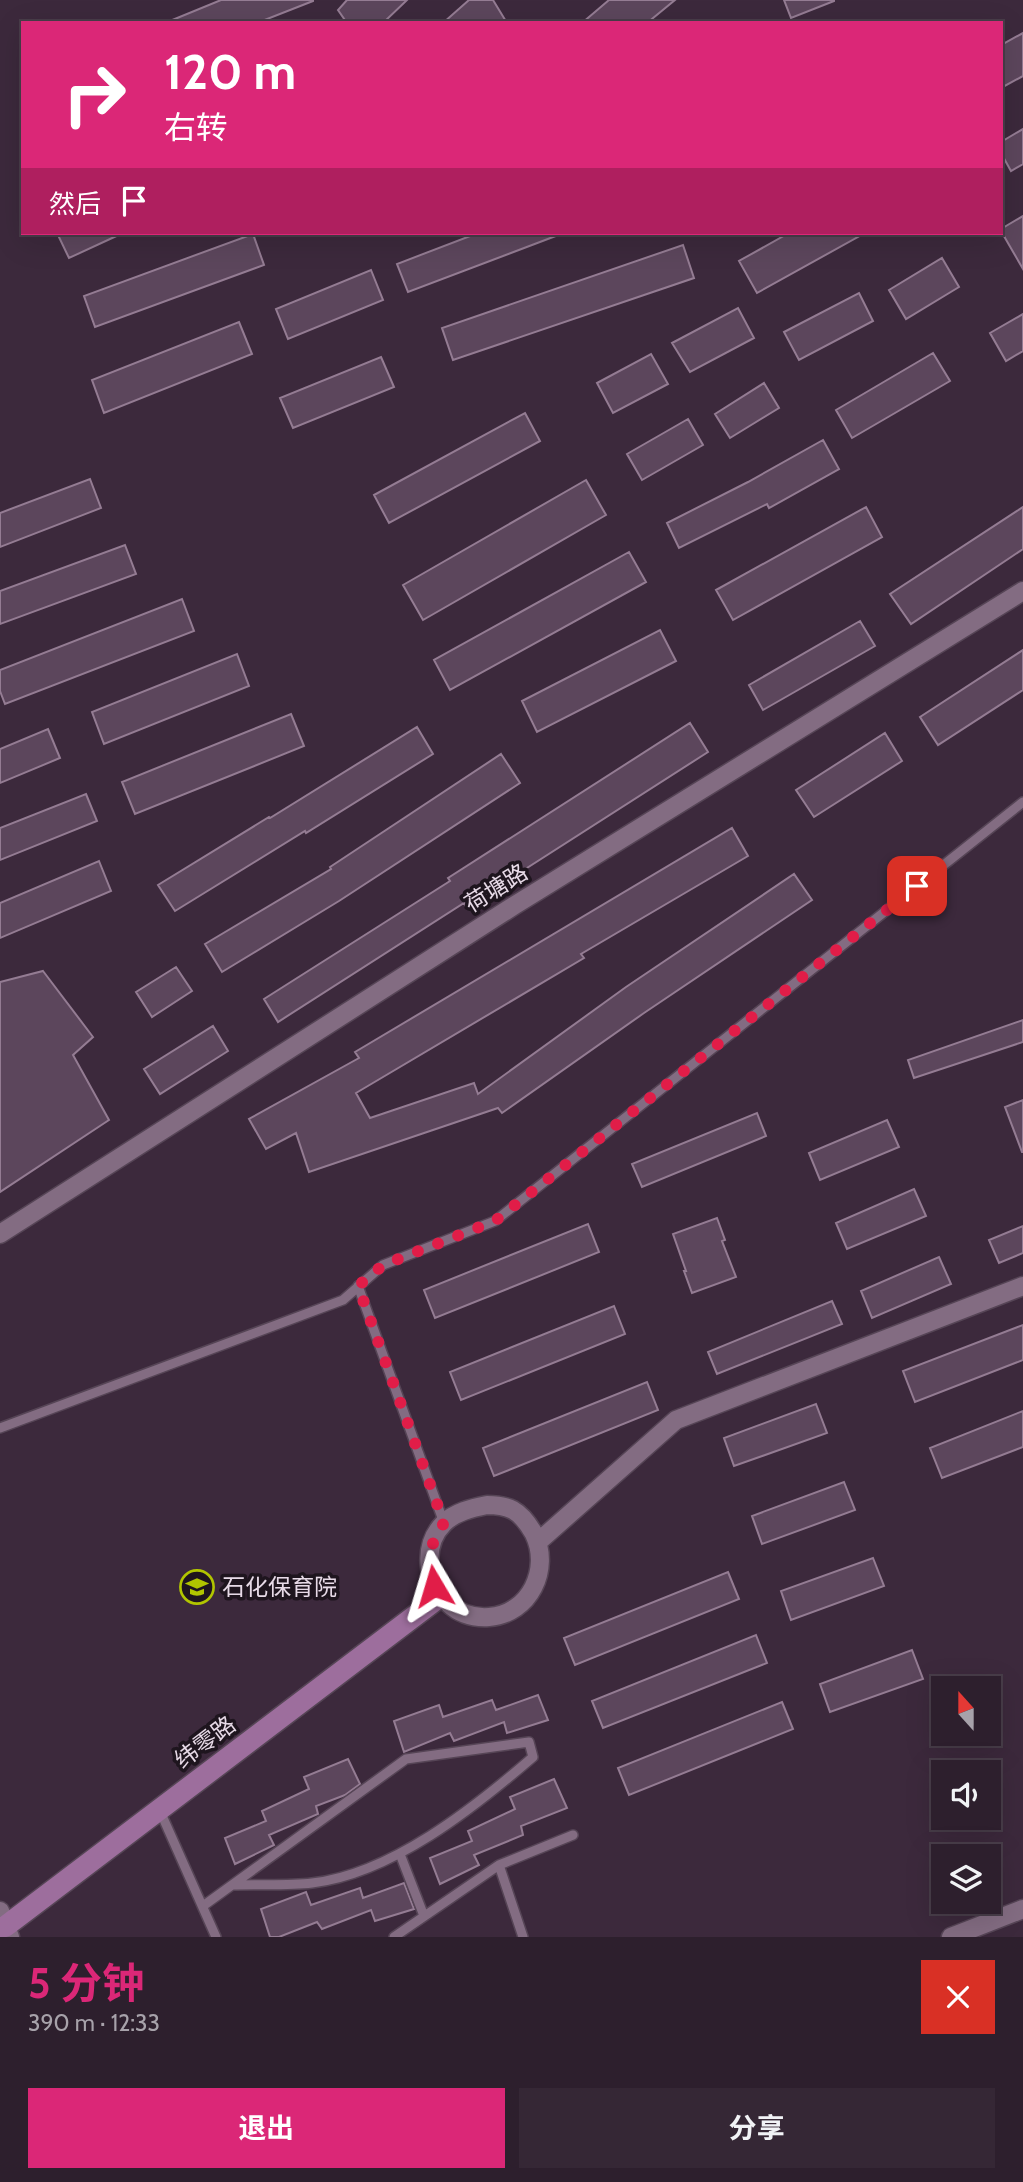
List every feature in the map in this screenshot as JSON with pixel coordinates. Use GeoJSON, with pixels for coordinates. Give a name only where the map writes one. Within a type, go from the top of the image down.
{"type":"FeatureCollection","features":[{"type":"Feature","properties":{"kind":"street","name":"荷塘路"},"geometry":{"type":"LineString","coordinates":[[0,1234],[514,905],[1023,591]]}},
{"type":"Feature","properties":{"kind":"street"},"geometry":{"type":"LineString","coordinates":[[538,1542],[676,1420],[1023,1286]]}},
{"type":"Feature","properties":{"kind":"street"},"geometry":{"type":"LineString","coordinates":[[487,1505],[514,1510],[525,1519],[538,1542],[540,1569],[531,1592],[522,1604],[510,1611],[478,1618],[452,1607],[441,1596],[434,1586],[429,1562],[430,1549],[444,1523],[456,1514],[487,1505]]}},
{"type":"Feature","properties":{"kind":"street","name":"纬零路"},"geometry":{"type":"LineString","coordinates":[[4,1925],[441,1596]]}},
{"type":"Feature","properties":{"kind":"street"},"geometry":{"type":"LineString","coordinates":[[951,1937],[1023,1909]]}},
{"type":"Feature","properties":{"kind":"lane"},"geometry":{"type":"LineString","coordinates":[[0,1428],[343,1300],[383,1265],[495,1221],[1023,802]]}},
{"type":"Feature","properties":{"kind":"lane"},"geometry":{"type":"LineString","coordinates":[[358,1286],[444,1523]]}},
{"type":"Feature","properties":{"kind":"lane"},"geometry":{"type":"LineString","coordinates":[[203,1906],[232,1885],[407,1759],[529,1742],[533,1758],[452,1821],[400,1854],[362,1871],[313,1883],[232,1885]]}},
{"type":"Feature","properties":{"kind":"lane"},"geometry":{"type":"LineString","coordinates":[[159,1809],[216,1937]]}},
{"type":"Feature","properties":{"kind":"lane"},"geometry":{"type":"LineString","coordinates":[[394,1937],[499,1865],[573,1835]]}},
{"type":"Feature","properties":{"kind":"lane"},"geometry":{"type":"LineString","coordinates":[[400,1854],[424,1916]]}},
{"type":"Feature","properties":{"kind":"lane"},"geometry":{"type":"LineString","coordinates":[[499,1865],[523,1937]]}},
{"type":"Feature","properties":{"kind":"building"},"geometry":{"type":"Polygon","coordinates":[[[221,0],[313,0],[262,21],[170,21],[221,0]]]}},
{"type":"Feature","properties":{"kind":"building"},"geometry":{"type":"Polygon","coordinates":[[[347,0],[407,0],[385,21],[346,21],[338,10],[347,0]]]}},
{"type":"Feature","properties":{"kind":"building"},"geometry":{"type":"Polygon","coordinates":[[[469,0],[493,0],[506,21],[445,21],[469,0]]]}},
{"type":"Feature","properties":{"kind":"building"},"geometry":{"type":"Polygon","coordinates":[[[609,0],[675,0],[649,21],[584,21],[609,0]]]}},
{"type":"Feature","properties":{"kind":"building"},"geometry":{"type":"Polygon","coordinates":[[[784,0],[834,0],[834,1],[791,18],[784,0]]]}},
{"type":"Feature","properties":{"kind":"building"},"geometry":{"type":"Polygon","coordinates":[[[1023,33],[1023,76],[1003,87],[1003,44],[1023,33]]]}},
{"type":"Feature","properties":{"kind":"building"},"geometry":{"type":"Polygon","coordinates":[[[1023,129],[1023,164],[1011,171],[1003,157],[1003,141],[1023,129]]]}},
{"type":"Feature","properties":{"kind":"building"},"geometry":{"type":"Polygon","coordinates":[[[1023,216],[1023,269],[1003,234],[1003,228],[1023,216]]]}},
{"type":"Feature","properties":{"kind":"building"},"geometry":{"type":"Polygon","coordinates":[[[58,235],[119,235],[69,258],[58,235]]]}},
{"type":"Feature","properties":{"kind":"building"},"geometry":{"type":"Polygon","coordinates":[[[250,235],[253,235],[264,265],[95,327],[84,296],[250,235]]]}},
{"type":"Feature","properties":{"kind":"building"},"geometry":{"type":"Polygon","coordinates":[[[473,235],[558,235],[408,292],[397,264],[473,235]]]}},
{"type":"Feature","properties":{"kind":"building"},"geometry":{"type":"Polygon","coordinates":[[[785,235],[861,235],[757,293],[739,261],[785,235]]]}},
{"type":"Feature","properties":{"kind":"building"},"geometry":{"type":"Polygon","coordinates":[[[683,245],[694,278],[453,360],[442,328],[683,245]]]}},
{"type":"Feature","properties":{"kind":"building"},"geometry":{"type":"Polygon","coordinates":[[[942,258],[959,287],[906,319],[889,290],[942,258]]]}},
{"type":"Feature","properties":{"kind":"building"},"geometry":{"type":"Polygon","coordinates":[[[371,270],[383,300],[288,339],[276,309],[371,270]]]}},
{"type":"Feature","properties":{"kind":"building"},"geometry":{"type":"Polygon","coordinates":[[[859,293],[873,321],[799,360],[784,332],[859,293]]]}},
{"type":"Feature","properties":{"kind":"building"},"geometry":{"type":"Polygon","coordinates":[[[738,308],[754,338],[690,372],[672,343],[738,308]]]}},
{"type":"Feature","properties":{"kind":"building"},"geometry":{"type":"Polygon","coordinates":[[[1023,314],[1023,351],[1006,361],[990,333],[1023,314]]]}},
{"type":"Feature","properties":{"kind":"building"},"geometry":{"type":"Polygon","coordinates":[[[239,322],[252,354],[104,413],[92,380],[239,322]]]}},
{"type":"Feature","properties":{"kind":"building"},"geometry":{"type":"Polygon","coordinates":[[[933,353],[950,381],[852,438],[836,410],[933,353]]]}},
{"type":"Feature","properties":{"kind":"building"},"geometry":{"type":"Polygon","coordinates":[[[651,354],[668,384],[613,413],[597,383],[651,354]]]}},
{"type":"Feature","properties":{"kind":"building"},"geometry":{"type":"Polygon","coordinates":[[[381,357],[394,387],[293,428],[280,398],[381,357]]]}},
{"type":"Feature","properties":{"kind":"building"},"geometry":{"type":"Polygon","coordinates":[[[764,383],[779,408],[730,438],[715,414],[764,383]]]}},
{"type":"Feature","properties":{"kind":"building"},"geometry":{"type":"Polygon","coordinates":[[[525,413],[540,441],[389,523],[374,495],[525,413]]]}},
{"type":"Feature","properties":{"kind":"building"},"geometry":{"type":"Polygon","coordinates":[[[688,419],[703,445],[642,480],[627,454],[688,419]]]}},
{"type":"Feature","properties":{"kind":"building"},"geometry":{"type":"Polygon","coordinates":[[[823,440],[839,469],[769,508],[767,504],[679,548],[667,523],[823,440]]]}},
{"type":"Feature","properties":{"kind":"building"},"geometry":{"type":"Polygon","coordinates":[[[90,479],[101,508],[0,547],[0,513],[90,479]]]}},
{"type":"Feature","properties":{"kind":"building"},"geometry":{"type":"Polygon","coordinates":[[[586,480],[606,515],[423,620],[403,585],[586,480]]]}},
{"type":"Feature","properties":{"kind":"building"},"geometry":{"type":"Polygon","coordinates":[[[866,507],[882,537],[733,620],[716,590],[866,507]]]}},
{"type":"Feature","properties":{"kind":"building"},"geometry":{"type":"Polygon","coordinates":[[[1023,507],[1023,549],[911,624],[890,594],[1023,507]]]}},
{"type":"Feature","properties":{"kind":"building"},"geometry":{"type":"Polygon","coordinates":[[[125,545],[136,574],[0,624],[0,591],[125,545]]]}},
{"type":"Feature","properties":{"kind":"building"},"geometry":{"type":"Polygon","coordinates":[[[629,552],[646,582],[450,690],[434,660],[629,552]]]}},
{"type":"Feature","properties":{"kind":"building"},"geometry":{"type":"Polygon","coordinates":[[[182,599],[194,631],[5,704],[0,691],[0,670],[182,599]]]}},
{"type":"Feature","properties":{"kind":"building"},"geometry":{"type":"Polygon","coordinates":[[[860,621],[875,646],[763,710],[749,685],[860,621]]]}},
{"type":"Feature","properties":{"kind":"building"},"geometry":{"type":"Polygon","coordinates":[[[660,630],[676,661],[537,732],[522,701],[660,630]]]}},
{"type":"Feature","properties":{"kind":"building"},"geometry":{"type":"Polygon","coordinates":[[[1023,650],[1023,690],[938,745],[920,717],[1023,650]]]}},
{"type":"Feature","properties":{"kind":"building"},"geometry":{"type":"Polygon","coordinates":[[[237,654],[249,686],[104,744],[92,712],[237,654]]]}},
{"type":"Feature","properties":{"kind":"building"},"geometry":{"type":"Polygon","coordinates":[[[291,714],[304,746],[135,814],[122,782],[291,714]]]}},
{"type":"Feature","properties":{"kind":"building"},"geometry":{"type":"Polygon","coordinates":[[[690,723],[708,752],[466,907],[464,903],[278,1022],[264,999],[450,881],[448,878],[690,723]]]}},
{"type":"Feature","properties":{"kind":"building"},"geometry":{"type":"Polygon","coordinates":[[[417,727],[433,754],[175,911],[158,885],[417,727]]]}},
{"type":"Feature","properties":{"kind":"building"},"geometry":{"type":"Polygon","coordinates":[[[48,729],[60,758],[0,783],[0,749],[48,729]]]}},
{"type":"Feature","properties":{"kind":"building"},"geometry":{"type":"Polygon","coordinates":[[[885,733],[902,761],[814,817],[796,790],[885,733]]]}},
{"type":"Feature","properties":{"kind":"building"},"geometry":{"type":"Polygon","coordinates":[[[501,754],[520,783],[339,901],[222,972],[205,944],[331,869],[330,867],[501,754]]]}},
{"type":"Feature","properties":{"kind":"building"},"geometry":{"type":"Polygon","coordinates":[[[86,794],[97,821],[0,860],[0,828],[86,794]]]}},
{"type":"Feature","properties":{"kind":"building"},"geometry":{"type":"Polygon","coordinates":[[[732,828],[748,856],[581,954],[584,958],[356,1093],[370,1118],[474,1083],[478,1094],[626,987],[794,874],[812,900],[502,1113],[498,1108],[309,1172],[296,1133],[266,1149],[249,1119],[359,1058],[355,1052],[732,828]]]}},
{"type":"Feature","properties":{"kind":"building"},"geometry":{"type":"Polygon","coordinates":[[[99,861],[111,891],[0,938],[0,903],[99,861]]]}},
{"type":"Feature","properties":{"kind":"building"},"geometry":{"type":"Polygon","coordinates":[[[176,967],[192,991],[152,1017],[136,992],[176,967]]]}},
{"type":"Feature","properties":{"kind":"building"},"geometry":{"type":"Polygon","coordinates":[[[43,971],[93,1037],[73,1055],[109,1120],[0,1192],[0,982],[43,971]]]}},
{"type":"Feature","properties":{"kind":"building"},"geometry":{"type":"Polygon","coordinates":[[[1023,1020],[1023,1042],[914,1078],[908,1060],[1023,1020]]]}},
{"type":"Feature","properties":{"kind":"building"},"geometry":{"type":"Polygon","coordinates":[[[213,1026],[228,1051],[160,1094],[144,1069],[213,1026]]]}},
{"type":"Feature","properties":{"kind":"building"},"geometry":{"type":"Polygon","coordinates":[[[1023,1100],[1023,1152],[1022,1152],[1005,1107],[1023,1100]]]}},
{"type":"Feature","properties":{"kind":"building"},"geometry":{"type":"Polygon","coordinates":[[[757,1113],[766,1136],[642,1187],[632,1164],[757,1113]]]}},
{"type":"Feature","properties":{"kind":"building"},"geometry":{"type":"Polygon","coordinates":[[[887,1120],[899,1147],[820,1180],[809,1153],[887,1120]]]}},
{"type":"Feature","properties":{"kind":"building"},"geometry":{"type":"Polygon","coordinates":[[[914,1189],[926,1216],[847,1249],[836,1223],[914,1189]]]}},
{"type":"Feature","properties":{"kind":"building"},"geometry":{"type":"Polygon","coordinates":[[[717,1218],[725,1240],[722,1241],[736,1277],[692,1293],[673,1234],[717,1218]]]}},
{"type":"Feature","properties":{"kind":"building"},"geometry":{"type":"Polygon","coordinates":[[[588,1224],[599,1252],[435,1318],[424,1290],[588,1224]]]}},
{"type":"Feature","properties":{"kind":"building"},"geometry":{"type":"Polygon","coordinates":[[[1023,1226],[1023,1253],[999,1263],[989,1240],[1023,1226]]]}},
{"type":"Feature","properties":{"kind":"building"},"geometry":{"type":"Polygon","coordinates":[[[939,1257],[951,1284],[872,1318],[861,1291],[939,1257]]]}},
{"type":"Feature","properties":{"kind":"building"},"geometry":{"type":"Polygon","coordinates":[[[832,1301],[842,1324],[717,1374],[708,1352],[832,1301]]]}},
{"type":"Feature","properties":{"kind":"building"},"geometry":{"type":"Polygon","coordinates":[[[614,1306],[625,1334],[461,1400],[450,1372],[614,1306]]]}},
{"type":"Feature","properties":{"kind":"building"},"geometry":{"type":"Polygon","coordinates":[[[1023,1325],[1023,1360],[915,1402],[903,1371],[1023,1325]]]}},
{"type":"Feature","properties":{"kind":"building"},"geometry":{"type":"Polygon","coordinates":[[[647,1382],[658,1410],[494,1476],[483,1448],[647,1382]]]}},
{"type":"Feature","properties":{"kind":"building"},"geometry":{"type":"Polygon","coordinates":[[[816,1404],[827,1433],[734,1466],[724,1438],[816,1404]]]}},
{"type":"Feature","properties":{"kind":"building"},"geometry":{"type":"Polygon","coordinates":[[[1023,1411],[1023,1447],[942,1478],[930,1448],[1023,1411]]]}},
{"type":"Feature","properties":{"kind":"building"},"geometry":{"type":"Polygon","coordinates":[[[844,1482],[855,1510],[762,1544],[752,1516],[844,1482]]]}},
{"type":"Feature","properties":{"kind":"building"},"geometry":{"type":"Polygon","coordinates":[[[873,1558],[884,1586],[791,1620],[781,1591],[873,1558]]]}},
{"type":"Feature","properties":{"kind":"building"},"geometry":{"type":"Polygon","coordinates":[[[728,1572],[739,1599],[575,1665],[564,1638],[728,1572]]]}},
{"type":"Feature","properties":{"kind":"building"},"geometry":{"type":"Polygon","coordinates":[[[756,1635],[767,1663],[603,1728],[592,1701],[756,1635]]]}},
{"type":"Feature","properties":{"kind":"building"},"geometry":{"type":"Polygon","coordinates":[[[912,1650],[923,1679],[830,1712],[820,1684],[912,1650]]]}},
{"type":"Feature","properties":{"kind":"building"},"geometry":{"type":"Polygon","coordinates":[[[538,1695],[548,1720],[507,1733],[504,1722],[454,1741],[450,1733],[404,1752],[394,1721],[439,1705],[443,1717],[492,1700],[496,1710],[538,1695]]]}},
{"type":"Feature","properties":{"kind":"building"},"geometry":{"type":"Polygon","coordinates":[[[782,1702],[793,1729],[629,1795],[618,1768],[782,1702]]]}},
{"type":"Feature","properties":{"kind":"building"},"geometry":{"type":"Polygon","coordinates":[[[348,1759],[360,1784],[345,1795],[316,1806],[318,1814],[269,1835],[274,1845],[235,1864],[225,1838],[266,1821],[262,1811],[309,1789],[304,1777],[348,1759]]]}},
{"type":"Feature","properties":{"kind":"building"},"geometry":{"type":"Polygon","coordinates":[[[554,1779],[567,1808],[521,1826],[523,1835],[474,1855],[479,1865],[440,1884],[430,1858],[472,1841],[468,1831],[515,1809],[510,1797],[554,1779]]]}},
{"type":"Feature","properties":{"kind":"building"},"geometry":{"type":"Polygon","coordinates":[[[404,1883],[414,1909],[375,1921],[371,1910],[322,1929],[317,1922],[279,1937],[270,1937],[261,1909],[306,1892],[311,1905],[360,1888],[363,1898],[404,1883]]]}},
{"type":"Feature","properties":{"kind":"place","name":"石化保育院"},"geometry":{"type":"Point","coordinates":[197,1587]}},
{"type":"Feature","properties":{"kind":"route"},"geometry":{"type":"LineString","coordinates":[[434,1586],[430,1574],[430,1549],[444,1523],[358,1286],[383,1265],[495,1221],[917,886]]}}]}
